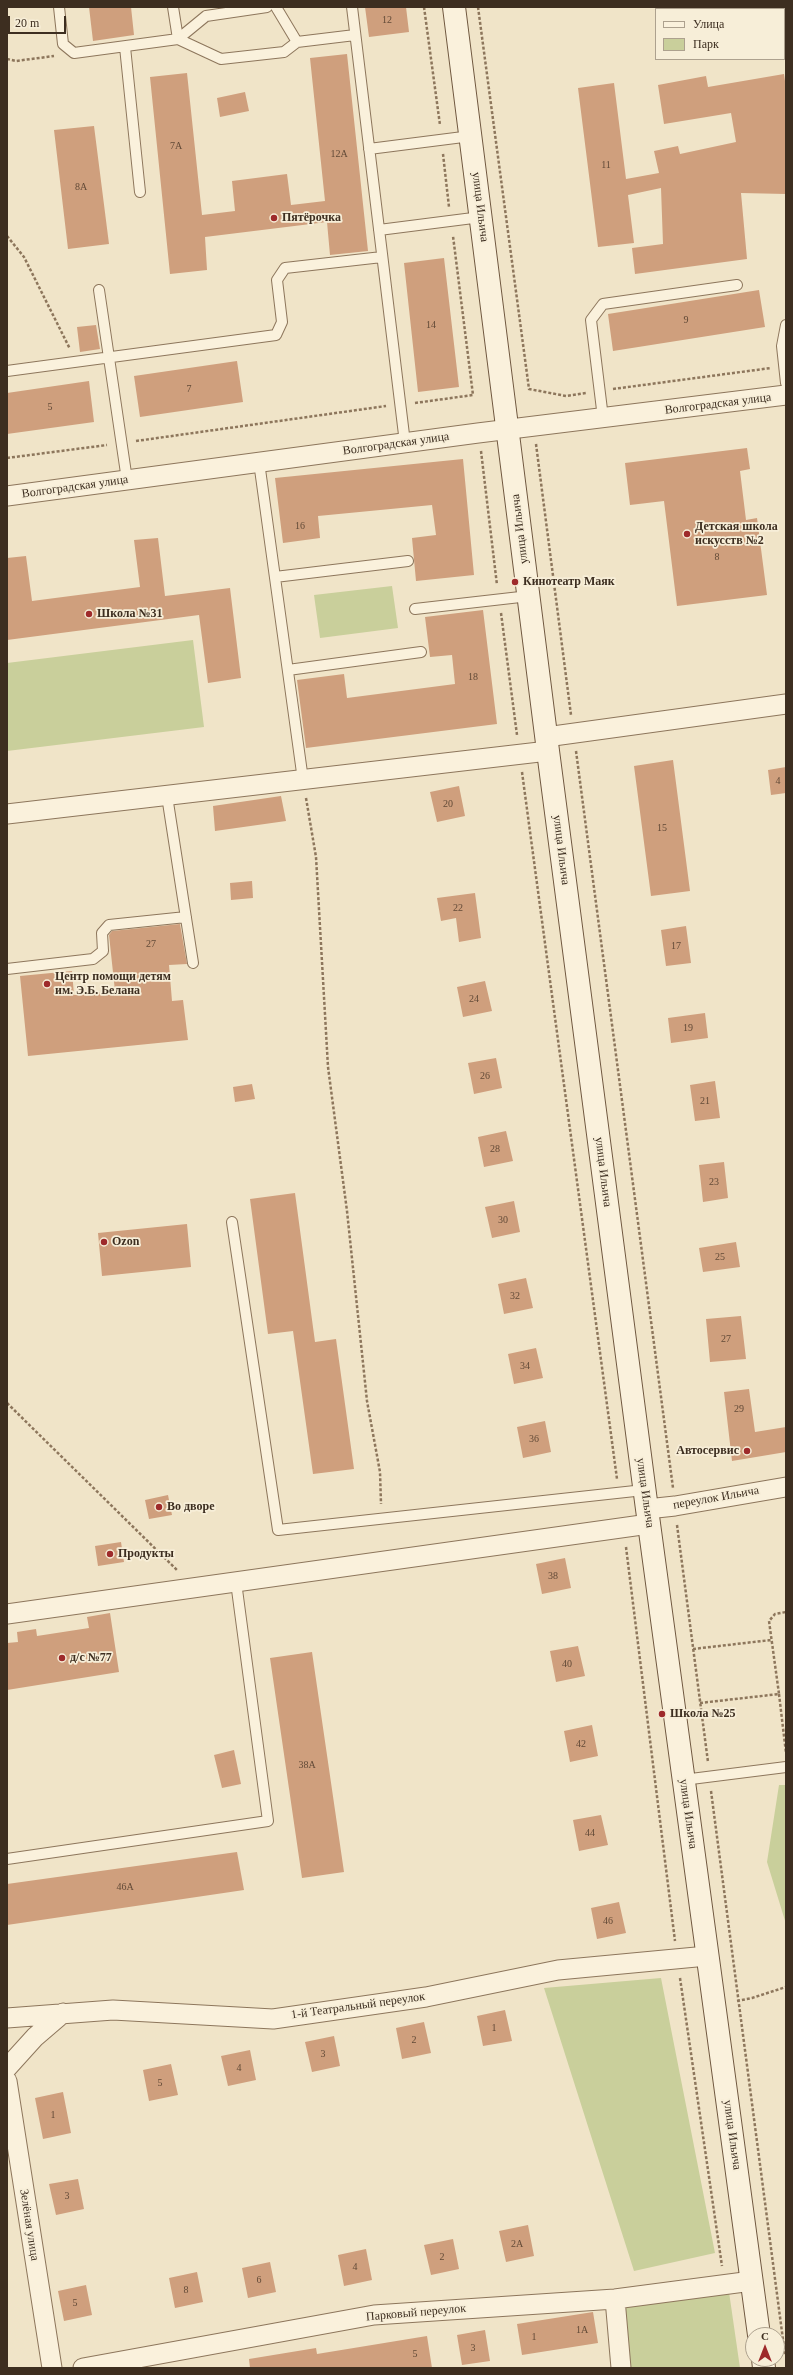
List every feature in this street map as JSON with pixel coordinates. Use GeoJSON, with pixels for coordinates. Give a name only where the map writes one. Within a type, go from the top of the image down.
{"type":"FeatureCollection","features":[{"type":"Feature","properties":{"kind":"street","name":"улица Ильича"},"geometry":{"type":"LineString","coordinates":[[454,7],[547,744],[647,1508],[758,2327]]}},
{"type":"Feature","properties":{"kind":"street","name":"Волгоградская улица"},"geometry":{"type":"LineString","coordinates":[[7,496],[508,429],[786,395]]}},
{"type":"Feature","properties":{"kind":"street"},"geometry":{"type":"LineString","coordinates":[[7,814],[520,754],[573,733],[786,704]]}},
{"type":"Feature","properties":{"kind":"street","name":"переулок Ильича"},"geometry":{"type":"LineString","coordinates":[[7,1614],[624,1528],[647,1508],[675,1506],[786,1487]]}},
{"type":"Feature","properties":{"kind":"street","name":"1-й Театральный переулок"},"geometry":{"type":"LineString","coordinates":[[7,2018],[113,2010],[273,2019],[426,1997],[558,1970],[707,1956]]}},
{"type":"Feature","properties":{"kind":"street"},"geometry":{"type":"LineString","coordinates":[[7,2068],[35,2037],[62,2013]]}},
{"type":"Feature","properties":{"kind":"street","name":"Зелёная улица"},"geometry":{"type":"LineString","coordinates":[[7,2082],[52,2368]]}},
{"type":"Feature","properties":{"kind":"street","name":"Парковый переулок"},"geometry":{"type":"LineString","coordinates":[[83,2368],[374,2315],[615,2299],[752,2281]]}},
{"type":"Feature","properties":{"kind":"street"},"geometry":{"type":"LineString","coordinates":[[615,2299],[621,2368]]}},
{"type":"Feature","properties":{"kind":"lane"},"geometry":{"type":"LineString","coordinates":[[59,7],[63,44],[74,53],[178,39],[206,16],[267,7]]}},
{"type":"Feature","properties":{"kind":"lane"},"geometry":{"type":"LineString","coordinates":[[173,7],[178,39]]}},
{"type":"Feature","properties":{"kind":"lane"},"geometry":{"type":"LineString","coordinates":[[276,7],[298,42]]}},
{"type":"Feature","properties":{"kind":"lane"},"geometry":{"type":"LineString","coordinates":[[352,7],[405,443]]}},
{"type":"Feature","properties":{"kind":"lane"},"geometry":{"type":"LineString","coordinates":[[178,39],[221,59],[284,52],[298,42],[355,35]]}},
{"type":"Feature","properties":{"kind":"lane"},"geometry":{"type":"LineString","coordinates":[[125,46],[140,192]]}},
{"type":"Feature","properties":{"kind":"lane"},"geometry":{"type":"LineString","coordinates":[[369,149],[471,136]]}},
{"type":"Feature","properties":{"kind":"lane"},"geometry":{"type":"LineString","coordinates":[[379,230],[481,217]]}},
{"type":"Feature","properties":{"kind":"lane"},"geometry":{"type":"LineString","coordinates":[[7,371],[276,335],[282,322],[277,280],[285,268],[382,257]]}},
{"type":"Feature","properties":{"kind":"lane"},"geometry":{"type":"LineString","coordinates":[[603,418],[591,320],[603,304],[737,285]]}},
{"type":"Feature","properties":{"kind":"lane"},"geometry":{"type":"LineString","coordinates":[[99,290],[127,480]]}},
{"type":"Feature","properties":{"kind":"lane"},"geometry":{"type":"LineString","coordinates":[[786,325],[782,346],[786,383]]}},
{"type":"Feature","properties":{"kind":"lane"},"geometry":{"type":"LineString","coordinates":[[259,462],[303,780]]}},
{"type":"Feature","properties":{"kind":"lane"},"geometry":{"type":"LineString","coordinates":[[275,577],[408,561]]}},
{"type":"Feature","properties":{"kind":"lane"},"geometry":{"type":"LineString","coordinates":[[415,609],[529,596]]}},
{"type":"Feature","properties":{"kind":"lane"},"geometry":{"type":"LineString","coordinates":[[288,670],[422,652]]}},
{"type":"Feature","properties":{"kind":"lane"},"geometry":{"type":"LineString","coordinates":[[167,796],[193,963]]}},
{"type":"Feature","properties":{"kind":"lane"},"geometry":{"type":"LineString","coordinates":[[7,969],[93,959],[103,951],[102,933],[109,925],[186,917]]}},
{"type":"Feature","properties":{"kind":"lane"},"geometry":{"type":"LineString","coordinates":[[232,1222],[278,1530],[619,1492],[647,1508]]}},
{"type":"Feature","properties":{"kind":"lane"},"geometry":{"type":"LineString","coordinates":[[7,1859],[268,1821],[236,1582]]}},
{"type":"Feature","properties":{"kind":"lane"},"geometry":{"type":"LineString","coordinates":[[683,1780],[786,1768]]}},
{"type":"Feature","properties":{"kind":"path"},"geometry":{"type":"LineString","coordinates":[[7,458],[473,395],[424,7]]}},
{"type":"Feature","properties":{"kind":"path"},"geometry":{"type":"LineString","coordinates":[[478,7],[529,388],[566,396],[589,392]]}},
{"type":"Feature","properties":{"kind":"path"},"geometry":{"type":"LineString","coordinates":[[7,59],[16,61],[74,53]]}},
{"type":"Feature","properties":{"kind":"path"},"geometry":{"type":"LineString","coordinates":[[7,236],[24,257],[76,362]]}},
{"type":"Feature","properties":{"kind":"path"},"geometry":{"type":"LineString","coordinates":[[605,390],[784,366]]}},
{"type":"Feature","properties":{"kind":"path"},"geometry":{"type":"LineString","coordinates":[[536,442],[786,2363]]}},
{"type":"Feature","properties":{"kind":"path"},"geometry":{"type":"LineString","coordinates":[[481,450],[499,600],[619,1492]]}},
{"type":"Feature","properties":{"kind":"path"},"geometry":{"type":"LineString","coordinates":[[303,780],[316,857],[328,1067],[347,1211],[367,1401],[380,1472],[381,1518]]}},
{"type":"Feature","properties":{"kind":"path"},"geometry":{"type":"LineString","coordinates":[[7,1403],[196,1588]]}},
{"type":"Feature","properties":{"kind":"path"},"geometry":{"type":"LineString","coordinates":[[624,1528],[677,1958],[725,2285]]}},
{"type":"Feature","properties":{"kind":"path"},"geometry":{"type":"LineString","coordinates":[[786,1612],[775,1614],[768,1620],[786,1754]]}},
{"type":"Feature","properties":{"kind":"path"},"geometry":{"type":"LineString","coordinates":[[693,1650],[771,1640]]}},
{"type":"Feature","properties":{"kind":"path"},"geometry":{"type":"LineString","coordinates":[[700,1702],[779,1694]]}},
{"type":"Feature","properties":{"kind":"path"},"geometry":{"type":"LineString","coordinates":[[715,2006],[752,1998],[786,1988]]}},
{"type":"Feature","properties":{"kind":"green space"},"geometry":{"type":"Polygon","coordinates":[[[392,586],[398,628],[320,638],[314,595],[392,586]]]}},
{"type":"Feature","properties":{"kind":"green space"},"geometry":{"type":"Polygon","coordinates":[[[193,640],[204,727],[7,751],[7,663],[193,640]]]}},
{"type":"Feature","properties":{"kind":"green space"},"geometry":{"type":"Polygon","coordinates":[[[779,1785],[786,1785],[786,1924],[767,1862],[779,1785]]]}},
{"type":"Feature","properties":{"kind":"green space"},"geometry":{"type":"Polygon","coordinates":[[[661,1978],[715,2253],[634,2271],[544,1988],[661,1978]]]}},
{"type":"Feature","properties":{"kind":"green space"},"geometry":{"type":"Polygon","coordinates":[[[729,2292],[740,2368],[626,2368],[622,2308],[729,2292]]]}},
{"type":"Feature","properties":{"kind":"building"},"geometry":{"type":"Polygon","coordinates":[[[89,7],[131,7],[134,35],[93,41],[89,7]]]}},
{"type":"Feature","properties":{"kind":"building"},"geometry":{"type":"Polygon","coordinates":[[[365,7],[406,7],[409,32],[369,37],[365,7]]]}},
{"type":"Feature","properties":{"kind":"building"},"geometry":{"type":"Polygon","coordinates":[[[347,54],[368,251],[330,255],[327,222],[205,237],[207,270],[170,274],[150,77],[187,73],[202,215],[235,211],[232,181],[287,174],[291,205],[325,201],[310,58],[347,54]]]}},
{"type":"Feature","properties":{"kind":"building"},"geometry":{"type":"Polygon","coordinates":[[[784,74],[786,88],[786,194],[741,193],[747,259],[635,274],[632,248],[663,244],[661,188],[628,195],[634,243],[598,247],[578,88],[614,83],[626,179],[659,173],[654,151],[678,146],[680,154],[736,142],[731,113],[664,124],[658,85],[706,76],[708,87],[784,74]]]}},
{"type":"Feature","properties":{"kind":"building"},"geometry":{"type":"Polygon","coordinates":[[[245,92],[249,111],[220,117],[217,98],[245,92]]]}},
{"type":"Feature","properties":{"kind":"building"},"geometry":{"type":"Polygon","coordinates":[[[94,126],[109,244],[68,249],[54,130],[94,126]]]}},
{"type":"Feature","properties":{"kind":"building"},"geometry":{"type":"Polygon","coordinates":[[[444,258],[459,387],[418,392],[404,263],[444,258]]]}},
{"type":"Feature","properties":{"kind":"building"},"geometry":{"type":"Polygon","coordinates":[[[759,290],[765,327],[613,351],[608,314],[759,290]]]}},
{"type":"Feature","properties":{"kind":"building"},"geometry":{"type":"Polygon","coordinates":[[[96,325],[100,349],[80,352],[77,327],[96,325]]]}},
{"type":"Feature","properties":{"kind":"building"},"geometry":{"type":"Polygon","coordinates":[[[237,361],[243,402],[140,417],[134,376],[237,361]]]}},
{"type":"Feature","properties":{"kind":"building"},"geometry":{"type":"Polygon","coordinates":[[[89,381],[94,422],[7,434],[7,393],[89,381]]]}},
{"type":"Feature","properties":{"kind":"building","name":"Детская школа искусств №2"},"geometry":{"type":"Polygon","coordinates":[[[747,448],[750,469],[740,471],[746,520],[757,518],[767,595],[677,606],[664,501],[630,505],[625,463],[747,448]]]}},
{"type":"Feature","properties":{"kind":"building"},"geometry":{"type":"Polygon","coordinates":[[[463,459],[474,575],[416,581],[412,538],[436,535],[432,505],[318,516],[320,538],[283,543],[275,478],[463,459]]]}},
{"type":"Feature","properties":{"kind":"building","name":"Школа №31"},"geometry":{"type":"Polygon","coordinates":[[[158,538],[165,596],[230,588],[241,678],[208,683],[199,615],[7,640],[7,558],[26,556],[32,601],[140,587],[134,540],[158,538]]]}},
{"type":"Feature","properties":{"kind":"building"},"geometry":{"type":"Polygon","coordinates":[[[483,610],[497,724],[306,748],[297,680],[344,674],[347,698],[455,684],[452,655],[430,657],[425,617],[483,610]]]}},
{"type":"Feature","properties":{"kind":"building"},"geometry":{"type":"Polygon","coordinates":[[[673,760],[690,891],[651,896],[634,766],[673,760]]]}},
{"type":"Feature","properties":{"kind":"building"},"geometry":{"type":"Polygon","coordinates":[[[786,767],[786,793],[771,795],[768,770],[786,767]]]}},
{"type":"Feature","properties":{"kind":"building"},"geometry":{"type":"Polygon","coordinates":[[[459,786],[465,816],[437,822],[430,792],[459,786]]]}},
{"type":"Feature","properties":{"kind":"building"},"geometry":{"type":"Polygon","coordinates":[[[281,796],[286,821],[215,831],[213,806],[281,796]]]}},
{"type":"Feature","properties":{"kind":"building"},"geometry":{"type":"Polygon","coordinates":[[[252,881],[253,898],[231,900],[230,883],[252,881]]]}},
{"type":"Feature","properties":{"kind":"building"},"geometry":{"type":"Polygon","coordinates":[[[475,893],[481,938],[459,942],[456,918],[441,921],[437,898],[475,893]]]}},
{"type":"Feature","properties":{"kind":"building","name":"Центр помощи детям им. Э.Б. Белана"},"geometry":{"type":"Polygon","coordinates":[[[180,924],[187,964],[169,965],[172,1001],[183,1000],[188,1040],[28,1056],[20,976],[72,971],[74,995],[115,991],[109,935],[112,931],[180,924]]]}},
{"type":"Feature","properties":{"kind":"building"},"geometry":{"type":"Polygon","coordinates":[[[686,926],[691,963],[666,966],[661,930],[686,926]]]}},
{"type":"Feature","properties":{"kind":"building"},"geometry":{"type":"Polygon","coordinates":[[[485,981],[492,1011],[463,1017],[457,987],[485,981]]]}},
{"type":"Feature","properties":{"kind":"building"},"geometry":{"type":"Polygon","coordinates":[[[705,1013],[708,1038],[671,1043],[668,1018],[705,1013]]]}},
{"type":"Feature","properties":{"kind":"building"},"geometry":{"type":"Polygon","coordinates":[[[496,1058],[502,1088],[474,1094],[468,1063],[496,1058]]]}},
{"type":"Feature","properties":{"kind":"building"},"geometry":{"type":"Polygon","coordinates":[[[715,1081],[720,1118],[695,1121],[690,1085],[715,1081]]]}},
{"type":"Feature","properties":{"kind":"building"},"geometry":{"type":"Polygon","coordinates":[[[252,1084],[255,1099],[235,1102],[233,1087],[252,1084]]]}},
{"type":"Feature","properties":{"kind":"building"},"geometry":{"type":"Polygon","coordinates":[[[506,1131],[513,1161],[484,1167],[478,1137],[506,1131]]]}},
{"type":"Feature","properties":{"kind":"building"},"geometry":{"type":"Polygon","coordinates":[[[724,1162],[728,1198],[703,1202],[699,1165],[724,1162]]]}},
{"type":"Feature","properties":{"kind":"building"},"geometry":{"type":"Polygon","coordinates":[[[295,1193],[315,1342],[336,1339],[354,1469],[313,1474],[293,1331],[268,1334],[250,1199],[295,1193]]]}},
{"type":"Feature","properties":{"kind":"building"},"geometry":{"type":"Polygon","coordinates":[[[514,1201],[520,1232],[492,1238],[485,1207],[514,1201]]]}},
{"type":"Feature","properties":{"kind":"building"},"geometry":{"type":"Polygon","coordinates":[[[187,1224],[191,1267],[102,1276],[98,1233],[187,1224]]]}},
{"type":"Feature","properties":{"kind":"building"},"geometry":{"type":"Polygon","coordinates":[[[736,1242],[740,1267],[703,1272],[699,1248],[736,1242]]]}},
{"type":"Feature","properties":{"kind":"building"},"geometry":{"type":"Polygon","coordinates":[[[526,1278],[533,1308],[504,1314],[498,1284],[526,1278]]]}},
{"type":"Feature","properties":{"kind":"building"},"geometry":{"type":"Polygon","coordinates":[[[741,1316],[746,1359],[710,1362],[706,1319],[741,1316]]]}},
{"type":"Feature","properties":{"kind":"building"},"geometry":{"type":"Polygon","coordinates":[[[536,1348],[543,1378],[514,1384],[508,1354],[536,1348]]]}},
{"type":"Feature","properties":{"kind":"building"},"geometry":{"type":"Polygon","coordinates":[[[749,1389],[755,1432],[786,1427],[786,1452],[732,1461],[724,1392],[749,1389]]]}},
{"type":"Feature","properties":{"kind":"building"},"geometry":{"type":"Polygon","coordinates":[[[545,1421],[551,1452],[523,1458],[517,1427],[545,1421]]]}},
{"type":"Feature","properties":{"kind":"building","name":"Во дворе"},"geometry":{"type":"Polygon","coordinates":[[[168,1495],[172,1515],[149,1519],[145,1500],[168,1495]]]}},
{"type":"Feature","properties":{"kind":"building","name":"Продукты"},"geometry":{"type":"Polygon","coordinates":[[[121,1542],[124,1562],[98,1566],[95,1546],[121,1542]]]}},
{"type":"Feature","properties":{"kind":"building"},"geometry":{"type":"Polygon","coordinates":[[[565,1558],[571,1588],[542,1594],[536,1564],[565,1558]]]}},
{"type":"Feature","properties":{"kind":"building","name":"д/с №77"},"geometry":{"type":"Polygon","coordinates":[[[110,1613],[119,1672],[7,1690],[7,1643],[18,1642],[17,1632],[36,1629],[37,1636],[89,1628],[87,1617],[110,1613]]]}},
{"type":"Feature","properties":{"kind":"building"},"geometry":{"type":"Polygon","coordinates":[[[578,1646],[585,1676],[556,1682],[550,1651],[578,1646]]]}},
{"type":"Feature","properties":{"kind":"building"},"geometry":{"type":"Polygon","coordinates":[[[312,1652],[344,1872],[302,1878],[270,1658],[312,1652]]]}},
{"type":"Feature","properties":{"kind":"building"},"geometry":{"type":"Polygon","coordinates":[[[592,1725],[598,1756],[570,1762],[564,1731],[592,1725]]]}},
{"type":"Feature","properties":{"kind":"building"},"geometry":{"type":"Polygon","coordinates":[[[234,1750],[241,1784],[222,1788],[214,1755],[234,1750]]]}},
{"type":"Feature","properties":{"kind":"building"},"geometry":{"type":"Polygon","coordinates":[[[601,1815],[608,1845],[579,1851],[573,1820],[601,1815]]]}},
{"type":"Feature","properties":{"kind":"building"},"geometry":{"type":"Polygon","coordinates":[[[237,1852],[244,1890],[7,1925],[7,1884],[237,1852]]]}},
{"type":"Feature","properties":{"kind":"building"},"geometry":{"type":"Polygon","coordinates":[[[619,1902],[626,1933],[597,1939],[591,1908],[619,1902]]]}},
{"type":"Feature","properties":{"kind":"building"},"geometry":{"type":"Polygon","coordinates":[[[505,2010],[512,2041],[483,2046],[477,2016],[505,2010]]]}},
{"type":"Feature","properties":{"kind":"building"},"geometry":{"type":"Polygon","coordinates":[[[424,2022],[431,2053],[402,2059],[396,2028],[424,2022]]]}},
{"type":"Feature","properties":{"kind":"building"},"geometry":{"type":"Polygon","coordinates":[[[334,2036],[340,2066],[312,2072],[305,2042],[334,2036]]]}},
{"type":"Feature","properties":{"kind":"building"},"geometry":{"type":"Polygon","coordinates":[[[250,2050],[256,2080],[228,2086],[221,2056],[250,2050]]]}},
{"type":"Feature","properties":{"kind":"building"},"geometry":{"type":"Polygon","coordinates":[[[171,2064],[178,2095],[149,2101],[143,2070],[171,2064]]]}},
{"type":"Feature","properties":{"kind":"building"},"geometry":{"type":"Polygon","coordinates":[[[63,2092],[71,2133],[43,2139],[35,2098],[63,2092]]]}},
{"type":"Feature","properties":{"kind":"building"},"geometry":{"type":"Polygon","coordinates":[[[78,2179],[84,2209],[56,2215],[49,2184],[78,2179]]]}},
{"type":"Feature","properties":{"kind":"building"},"geometry":{"type":"Polygon","coordinates":[[[528,2225],[534,2256],[506,2262],[499,2231],[528,2225]]]}},
{"type":"Feature","properties":{"kind":"building"},"geometry":{"type":"Polygon","coordinates":[[[453,2239],[459,2269],[431,2275],[424,2245],[453,2239]]]}},
{"type":"Feature","properties":{"kind":"building"},"geometry":{"type":"Polygon","coordinates":[[[366,2249],[372,2280],[344,2286],[338,2255],[366,2249]]]}},
{"type":"Feature","properties":{"kind":"building"},"geometry":{"type":"Polygon","coordinates":[[[270,2262],[276,2292],[248,2298],[242,2268],[270,2262]]]}},
{"type":"Feature","properties":{"kind":"building"},"geometry":{"type":"Polygon","coordinates":[[[197,2272],[203,2302],[175,2308],[169,2278],[197,2272]]]}},
{"type":"Feature","properties":{"kind":"building"},"geometry":{"type":"Polygon","coordinates":[[[86,2285],[92,2315],[64,2321],[58,2291],[86,2285]]]}},
{"type":"Feature","properties":{"kind":"building"},"geometry":{"type":"Polygon","coordinates":[[[593,2312],[598,2343],[522,2355],[517,2324],[593,2312]]]}},
{"type":"Feature","properties":{"kind":"building"},"geometry":{"type":"Polygon","coordinates":[[[485,2330],[490,2361],[462,2365],[457,2335],[485,2330]]]}},
{"type":"Feature","properties":{"kind":"building"},"geometry":{"type":"Polygon","coordinates":[[[427,2336],[432,2368],[250,2368],[249,2359],[316,2348],[317,2354],[427,2336]]]}},
{"type":"Feature","properties":{"kind":"place","name":"Пятёрочка"},"geometry":{"type":"Point","coordinates":[274,218]}},
{"type":"Feature","properties":{"kind":"place","name":"Детская школа искусств №2"},"geometry":{"type":"Point","coordinates":[687,534]}},
{"type":"Feature","properties":{"kind":"place","name":"Кинотеатр Маяк"},"geometry":{"type":"Point","coordinates":[515,582]}},
{"type":"Feature","properties":{"kind":"place","name":"Школа №31"},"geometry":{"type":"Point","coordinates":[89,614]}},
{"type":"Feature","properties":{"kind":"place","name":"Центр помощи детям им. Э.Б. Белана"},"geometry":{"type":"Point","coordinates":[47,984]}},
{"type":"Feature","properties":{"kind":"place","name":"Ozon"},"geometry":{"type":"Point","coordinates":[104,1242]}},
{"type":"Feature","properties":{"kind":"place","name":"Автосервис"},"geometry":{"type":"Point","coordinates":[747,1451]}},
{"type":"Feature","properties":{"kind":"place","name":"Во дворе"},"geometry":{"type":"Point","coordinates":[159,1507]}},
{"type":"Feature","properties":{"kind":"place","name":"Продукты"},"geometry":{"type":"Point","coordinates":[110,1554]}},
{"type":"Feature","properties":{"kind":"place","name":"д/с №77"},"geometry":{"type":"Point","coordinates":[62,1658]}},
{"type":"Feature","properties":{"kind":"place","name":"Школа №25"},"geometry":{"type":"Point","coordinates":[662,1714]}}]}
